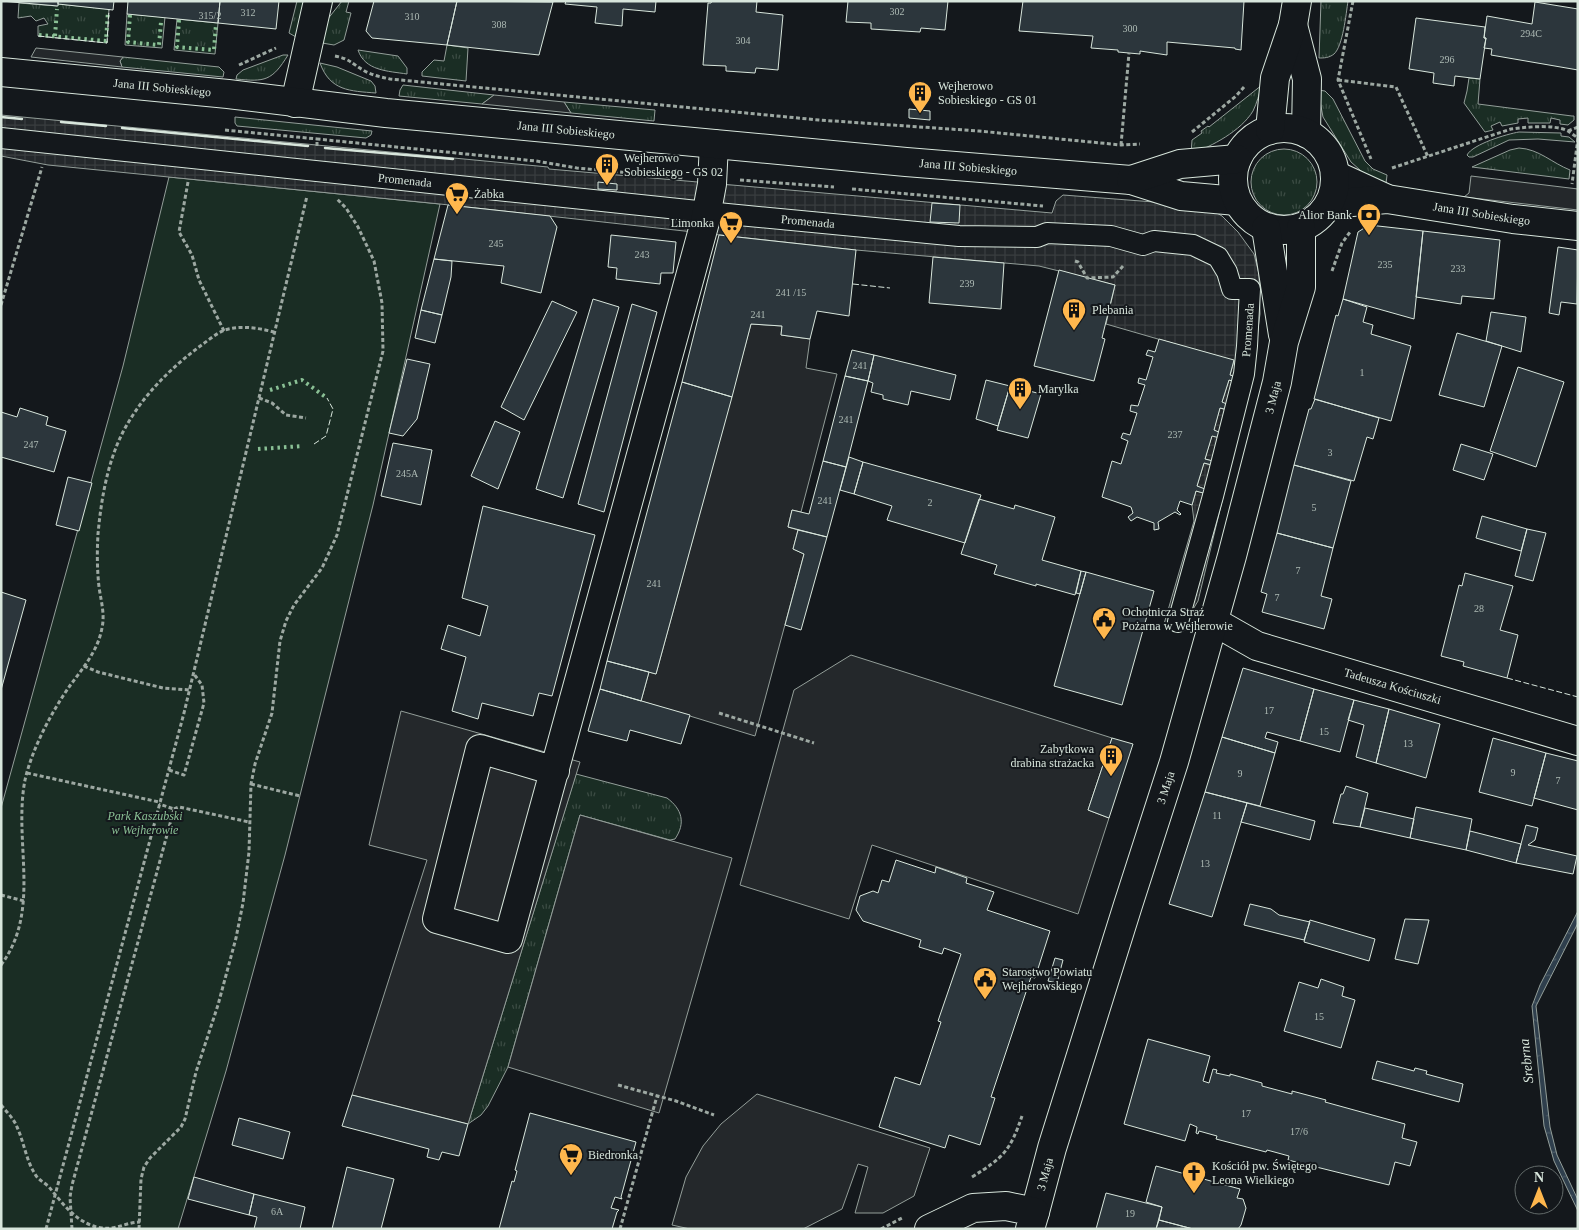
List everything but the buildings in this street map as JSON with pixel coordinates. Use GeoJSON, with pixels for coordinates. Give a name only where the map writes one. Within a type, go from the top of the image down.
{"type":"FeatureCollection","features":[{"type":"Feature","properties":{"kind":"street"},"geometry":{"type":"LineString","coordinates":[[295,102],[318,1]]}},
{"type":"Feature","properties":{"kind":"street"},"geometry":{"type":"LineString","coordinates":[[1270,130],[1275,78],[1295,13]]}},
{"type":"Feature","properties":{"kind":"street"},"geometry":{"type":"LineString","coordinates":[[1295,13],[1307,79],[1306,133]]}},
{"type":"Feature","properties":{"kind":"street","name":"Jana III Sobieskiego"},"geometry":{"type":"LineString","coordinates":[[1,72],[396,114],[906,162],[1131,180],[1181,196],[1237,201]]}},
{"type":"Feature","properties":{"kind":"street"},"geometry":{"type":"LineString","coordinates":[[1288,128],[1306,133],[1321,144],[1331,158],[1335,175],[1334,190],[1329,204],[1318,218],[1302,228],[1284,231],[1266,228],[1249,218],[1237,201],[1233,188],[1233,173],[1237,159],[1245,146],[1256,136],[1270,130],[1288,128]]}},
{"type":"Feature","properties":{"kind":"street","name":"Promenada"},"geometry":{"type":"LineString","coordinates":[[1,138],[185,157],[313,174],[959,236],[1037,236],[1047,233],[1111,236],[1143,245],[1154,241],[1194,245],[1218,257],[1227,272],[1232,289],[1250,289],[1248,346],[1244,374],[1178,622]]}},
{"type":"Feature","properties":{"kind":"street"},"geometry":{"type":"LineString","coordinates":[[555,771],[480,749],[437,919],[508,939],[555,771],[707,212],[712,179],[714,144]]}},
{"type":"Feature","properties":{"kind":"street","name":"Jana III Sobieskiego"},"geometry":{"type":"LineString","coordinates":[[1131,180],[1180,164],[1237,159]]}},
{"type":"Feature","properties":{"kind":"street","name":"Jana III Sobieskiego"},"geometry":{"type":"LineString","coordinates":[[1335,175],[1387,199]]}},
{"type":"Feature","properties":{"kind":"street","name":"Jana III Sobieskiego"},"geometry":{"type":"LineString","coordinates":[[1329,204],[1387,199],[1513,219],[1578,226]]}},
{"type":"Feature","properties":{"kind":"street","name":"3 Maja"},"geometry":{"type":"LineString","coordinates":[[1266,228],[1284,342]]}},
{"type":"Feature","properties":{"kind":"street","name":"3 Maja"},"geometry":{"type":"LineString","coordinates":[[1032,1220],[1052,1148],[1174,762],[1213,621],[1277,382],[1284,342],[1301,287],[1302,228]]}},
{"type":"Feature","properties":{"kind":"street","name":"Tadeusza Kościuszki"},"geometry":{"type":"LineString","coordinates":[[1213,621],[1258,646],[1578,741]]}},
{"type":"Feature","properties":{"kind":"street"},"geometry":{"type":"LineString","coordinates":[[929,1229],[973,1208],[1006,1206],[1032,1220]]}},
{"type":"Feature","properties":{"kind":"path"},"geometry":{"type":"LineString","coordinates":[[1353,1],[1338,80],[1373,163]]}},
{"type":"Feature","properties":{"kind":"path"},"geometry":{"type":"LineString","coordinates":[[231,63],[239,65],[275,50],[280,44]]}},
{"type":"Feature","properties":{"kind":"path"},"geometry":{"type":"LineString","coordinates":[[1121,144],[1129,53]]}},
{"type":"Feature","properties":{"kind":"path"},"geometry":{"type":"LineString","coordinates":[[390,79],[819,120],[1140,144]]}},
{"type":"Feature","properties":{"kind":"path"},"geometry":{"type":"LineString","coordinates":[[1338,80],[1396,87],[1428,157]]}},
{"type":"Feature","properties":{"kind":"path"},"geometry":{"type":"LineString","coordinates":[[1186,138],[1236,96],[1247,84]]}},
{"type":"Feature","properties":{"kind":"path"},"geometry":{"type":"LineString","coordinates":[[1386,166],[1392,168],[1510,129],[1542,127],[1568,131],[1578,138],[1572,184]]}},
{"type":"Feature","properties":{"kind":"path"},"geometry":{"type":"LineString","coordinates":[[1568,131],[1578,127]]}},
{"type":"Feature","properties":{"kind":"path"},"geometry":{"type":"LineString","coordinates":[[225,130],[318,139]]}},
{"type":"Feature","properties":{"kind":"path"},"geometry":{"type":"LineString","coordinates":[[1,305],[49,142]]}},
{"type":"Feature","properties":{"kind":"path"},"geometry":{"type":"LineString","coordinates":[[383,146],[536,161],[587,169],[839,188]]}},
{"type":"Feature","properties":{"kind":"path"},"geometry":{"type":"LineString","coordinates":[[185,157],[188,179],[180,232],[192,255],[200,280],[224,331]]}},
{"type":"Feature","properties":{"kind":"path"},"geometry":{"type":"LineString","coordinates":[[46,1229],[190,690],[313,174]]}},
{"type":"Feature","properties":{"kind":"path"},"geometry":{"type":"LineString","coordinates":[[139,1229],[141,1179],[144,1168],[150,1158],[181,1127],[185,1119],[196,1072],[236,938],[246,885],[249,852],[250,784],[272,713],[277,655],[286,621],[294,605],[322,568],[337,535],[383,351],[382,303],[377,274],[369,249],[346,208],[313,174]]}},
{"type":"Feature","properties":{"kind":"path"},"geometry":{"type":"LineString","coordinates":[[848,188],[1049,207]]}},
{"type":"Feature","properties":{"kind":"path"},"geometry":{"type":"LineString","coordinates":[[1330,278],[1342,243],[1351,230]]}},
{"type":"Feature","properties":{"kind":"path"},"geometry":{"type":"LineString","coordinates":[[1,965],[8,956],[15,941],[24,901],[21,817],[27,772],[48,722],[99,640],[104,622],[97,569],[98,531],[105,488],[121,436],[142,402],[192,352],[224,331],[248,328],[274,332]]}},
{"type":"Feature","properties":{"kind":"path"},"geometry":{"type":"LineString","coordinates":[[259,398],[272,403],[286,415],[306,418]]}},
{"type":"Feature","properties":{"kind":"path"},"geometry":{"type":"LineString","coordinates":[[84,666],[98,672],[163,688],[190,690]]}},
{"type":"Feature","properties":{"kind":"path"},"geometry":{"type":"LineString","coordinates":[[169,770],[184,775],[204,703],[202,685],[194,674]]}},
{"type":"Feature","properties":{"kind":"path"},"geometry":{"type":"LineString","coordinates":[[719,713],[814,743]]}},
{"type":"Feature","properties":{"kind":"path"},"geometry":{"type":"LineString","coordinates":[[27,772],[159,803],[174,809],[179,807],[249,822]]}},
{"type":"Feature","properties":{"kind":"path"},"geometry":{"type":"LineString","coordinates":[[250,784],[300,796]]}},
{"type":"Feature","properties":{"kind":"path"},"geometry":{"type":"LineString","coordinates":[[72,1229],[70,1197],[77,1168],[174,809]]}},
{"type":"Feature","properties":{"kind":"path"},"geometry":{"type":"LineString","coordinates":[[1,895],[24,901]]}},
{"type":"Feature","properties":{"kind":"path"},"geometry":{"type":"LineString","coordinates":[[618,1084],[714,1115]]}},
{"type":"Feature","properties":{"kind":"path"},"geometry":{"type":"LineString","coordinates":[[620,1229],[657,1096]]}},
{"type":"Feature","properties":{"kind":"path"},"geometry":{"type":"LineString","coordinates":[[1,1105],[16,1124],[35,1175],[47,1185],[71,1212],[86,1223],[102,1228],[140,1222]]}},
{"type":"Feature","properties":{"kind":"path"},"geometry":{"type":"LineString","coordinates":[[972,1177],[993,1164],[1011,1146],[1022,1116]]}},
{"type":"Feature","properties":{"kind":"green space"},"geometry":{"type":"Polygon","coordinates":[[[297,1],[305,1],[296,37],[289,33],[297,1]]]}},
{"type":"Feature","properties":{"kind":"green space"},"geometry":{"type":"Polygon","coordinates":[[[342,1],[349,1],[346,12],[351,13],[344,40],[334,45],[322,43],[327,20],[342,1]]]}},
{"type":"Feature","properties":{"kind":"green space"},"geometry":{"type":"Polygon","coordinates":[[[1321,1],[1348,1],[1340,44],[1334,54],[1325,58],[1319,58],[1321,1]]]}},
{"type":"Feature","properties":{"kind":"green space"},"geometry":{"type":"Polygon","coordinates":[[[19,3],[57,6],[58,4],[109,9],[107,43],[38,36],[38,26],[48,24],[44,18],[36,21],[31,16],[18,18],[19,3]]]}},
{"type":"Feature","properties":{"kind":"green space"},"geometry":{"type":"Polygon","coordinates":[[[127,14],[165,17],[162,48],[125,45],[127,14]]]}},
{"type":"Feature","properties":{"kind":"green space"},"geometry":{"type":"Polygon","coordinates":[[[177,19],[218,23],[215,54],[174,50],[177,19]]]}},
{"type":"Feature","properties":{"kind":"green space"},"geometry":{"type":"Polygon","coordinates":[[[447,45],[468,48],[466,81],[422,76],[422,72],[434,60],[444,61],[447,45]]]}},
{"type":"Feature","properties":{"kind":"green space"},"geometry":{"type":"Polygon","coordinates":[[[358,50],[398,56],[407,68],[407,74],[378,69],[366,62],[358,50]]]}},
{"type":"Feature","properties":{"kind":"green space"},"geometry":{"type":"Polygon","coordinates":[[[283,55],[288,55],[277,70],[267,78],[261,80],[236,79],[237,75],[243,70],[283,55]]]}},
{"type":"Feature","properties":{"kind":"green space"},"geometry":{"type":"Polygon","coordinates":[[[123,57],[219,67],[224,72],[223,77],[122,67],[120,61],[123,57]]]}},
{"type":"Feature","properties":{"kind":"green space"},"geometry":{"type":"Polygon","coordinates":[[[320,63],[337,67],[371,81],[375,86],[376,93],[342,88],[329,79],[320,63]]]}},
{"type":"Feature","properties":{"kind":"green space"},"geometry":{"type":"Polygon","coordinates":[[[1469,78],[1480,79],[1478,104],[1574,116],[1574,120],[1568,125],[1560,124],[1560,120],[1551,118],[1550,123],[1528,123],[1528,118],[1518,119],[1518,123],[1502,126],[1500,122],[1491,126],[1493,130],[1485,132],[1464,103],[1469,78]]]}},
{"type":"Feature","properties":{"kind":"green space"},"geometry":{"type":"Polygon","coordinates":[[[403,85],[494,95],[482,104],[399,96],[403,85]]]}},
{"type":"Feature","properties":{"kind":"green space"},"geometry":{"type":"Polygon","coordinates":[[[1262,85],[1253,111],[1241,125],[1217,142],[1191,154],[1192,140],[1202,133],[1201,131],[1209,127],[1262,85]]]}},
{"type":"Feature","properties":{"kind":"green space"},"geometry":{"type":"Polygon","coordinates":[[[1318,90],[1325,91],[1333,99],[1365,161],[1373,169],[1387,175],[1386,184],[1369,178],[1351,162],[1323,117],[1318,90]]]}},
{"type":"Feature","properties":{"kind":"green space"},"geometry":{"type":"Polygon","coordinates":[[[564,102],[655,110],[654,121],[571,113],[564,102]]]}},
{"type":"Feature","properties":{"kind":"green space"},"geometry":{"type":"Polygon","coordinates":[[[235,117],[372,131],[371,135],[366,138],[237,126],[235,117]]]}},
{"type":"Feature","properties":{"kind":"green space"},"geometry":{"type":"Polygon","coordinates":[[[1519,132],[1561,133],[1561,136],[1569,137],[1575,142],[1538,139],[1509,140],[1473,157],[1467,155],[1483,143],[1519,132]]]}},
{"type":"Feature","properties":{"kind":"green space"},"geometry":{"type":"Polygon","coordinates":[[[1519,148],[1533,151],[1570,170],[1569,179],[1472,167],[1510,150],[1519,148]]]}},
{"type":"Feature","properties":{"kind":"green space"},"geometry":{"type":"Polygon","coordinates":[[[1278,149],[1290,149],[1302,154],[1312,164],[1317,176],[1315,195],[1302,210],[1290,215],[1278,215],[1266,210],[1256,200],[1251,188],[1251,176],[1256,164],[1266,154],[1278,149]]]}},
{"type":"Feature","properties":{"kind":"green space","name":"Park Kaszubski w Wejherowie"},"geometry":{"type":"Polygon","coordinates":[[[169,177],[440,204],[373,505],[285,855],[226,1071],[178,1229],[1,1229],[1,808],[123,366],[169,177]]]}},
{"type":"Feature","properties":{"kind":"green space"},"geometry":{"type":"Polygon","coordinates":[[[576,774],[667,798],[679,812],[681,817],[680,827],[675,839],[670,840],[580,815],[508,1067],[488,1106],[481,1115],[468,1124],[576,774]]]}},
{"type":"Feature","properties":{"kind":"shaded area"},"geometry":{"type":"Polygon","coordinates":[[[36,48],[123,57],[120,61],[122,67],[31,57],[36,48]]]}},
{"type":"Feature","properties":{"kind":"shaded area"},"geometry":{"type":"Polygon","coordinates":[[[494,95],[564,102],[571,113],[482,104],[494,95]]]}},
{"type":"Feature","properties":{"kind":"shaded area"},"geometry":{"type":"Polygon","coordinates":[[[1,115],[548,167],[549,169],[1052,213],[1056,201],[1063,195],[1193,205],[1212,210],[1222,216],[1238,232],[1254,254],[1259,274],[1260,314],[1251,381],[1198,601],[1189,616],[1169,624],[1164,624],[1194,521],[1192,505],[1196,491],[1204,493],[1204,489],[1197,486],[1204,463],[1211,465],[1212,461],[1205,459],[1220,408],[1227,410],[1222,402],[1229,380],[1235,382],[1230,375],[1234,361],[1106,324],[1115,285],[1039,266],[856,250],[440,204],[48,165],[1,156],[1,115]]]}},
{"type":"Feature","properties":{"kind":"shaded area"},"geometry":{"type":"Polygon","coordinates":[[[1471,176],[1578,189],[1578,210],[1464,197],[1469,193],[1471,176]]]}},
{"type":"Feature","properties":{"kind":"shaded area"},"geometry":{"type":"Polygon","coordinates":[[[751,324],[782,326],[781,335],[810,339],[806,368],[837,374],[801,512],[792,510],[788,527],[798,530],[793,549],[804,554],[755,736],[641,701],[649,672],[656,674],[751,324]]]}},
{"type":"Feature","properties":{"kind":"shaded area"},"geometry":{"type":"Polygon","coordinates":[[[851,655],[1112,738],[1088,810],[1109,818],[1078,914],[872,845],[849,919],[740,885],[794,690],[851,655]]]}},
{"type":"Feature","properties":{"kind":"shaded area"},"geometry":{"type":"Polygon","coordinates":[[[401,711],[580,762],[468,1124],[352,1095],[427,860],[369,845],[401,711]]]}},
{"type":"Feature","properties":{"kind":"shaded area"},"geometry":{"type":"Polygon","coordinates":[[[580,815],[732,858],[659,1113],[508,1067],[580,815]]]}},
{"type":"Feature","properties":{"kind":"shaded area"},"geometry":{"type":"Polygon","coordinates":[[[757,1094],[930,1148],[914,1196],[883,1213],[855,1213],[868,1167],[858,1164],[842,1209],[803,1229],[690,1229],[672,1225],[686,1177],[703,1146],[721,1124],[757,1094]]]}},
{"type":"Feature","properties":{"kind":"water"},"geometry":{"type":"Polygon","coordinates":[[[1578,911],[1578,923],[1536,1006],[1550,1127],[1557,1155],[1562,1165],[1556,1165],[1554,1161],[1544,1126],[1532,1006],[1540,985],[1578,911]]]}},
{"type":"Feature","properties":{"kind":"water"},"geometry":{"type":"Polygon","coordinates":[[[1564,1170],[1578,1200],[1578,1211],[1564,1182],[1564,1170]]]}},
{"type":"Feature","properties":{"kind":"hedge"},"geometry":{"type":"LineString","coordinates":[[55,36],[57,9]]}},
{"type":"Feature","properties":{"kind":"hedge"},"geometry":{"type":"LineString","coordinates":[[39,35],[106,41],[108,11]]}},
{"type":"Feature","properties":{"kind":"hedge"},"geometry":{"type":"LineString","coordinates":[[130,15],[128,42],[159,45],[161,22]]}},
{"type":"Feature","properties":{"kind":"hedge"},"geometry":{"type":"LineString","coordinates":[[179,20],[177,47],[214,50],[216,24]]}},
{"type":"Feature","properties":{"kind":"hedge"},"geometry":{"type":"LineString","coordinates":[[270,390],[302,380],[327,398]]}},
{"type":"Feature","properties":{"kind":"hedge"},"geometry":{"type":"LineString","coordinates":[[258,449],[303,446]]}},
{"type":"Feature","properties":{"kind":"fence"},"geometry":{"type":"LineString","coordinates":[[38,36],[107,43],[109,9]]}},
{"type":"Feature","properties":{"kind":"fence"},"geometry":{"type":"LineString","coordinates":[[853,284],[890,288]]}},
{"type":"Feature","properties":{"kind":"fence"},"geometry":{"type":"LineString","coordinates":[[314,444],[326,436],[333,409],[327,398]]}},
{"type":"Feature","properties":{"kind":"fence"},"geometry":{"type":"LineString","coordinates":[[1507,678],[1578,697]]}},
{"type":"Feature","properties":{"kind":"wall"},"geometry":{"type":"LineString","coordinates":[[1,117],[22,119]]}},
{"type":"Feature","properties":{"kind":"wall"},"geometry":{"type":"LineString","coordinates":[[61,122],[106,126]]}},
{"type":"Feature","properties":{"kind":"wall"},"geometry":{"type":"LineString","coordinates":[[122,128],[308,146]]}},
{"type":"Feature","properties":{"kind":"wall"},"geometry":{"type":"LineString","coordinates":[[325,148],[453,159]]}},
{"type":"Feature","properties":{"kind":"place","name":"Wejherowo Sobieskiego - GS 01"},"geometry":{"type":"Point","coordinates":[920,114]}},
{"type":"Feature","properties":{"kind":"place","name":"Wejherowo Sobieskiego - GS 02"},"geometry":{"type":"Point","coordinates":[607,186]}},
{"type":"Feature","properties":{"kind":"place","name":"Żabka"},"geometry":{"type":"Point","coordinates":[457,215]}},
{"type":"Feature","properties":{"kind":"place","name":"Alior Bank"},"geometry":{"type":"Point","coordinates":[1369,236]}},
{"type":"Feature","properties":{"kind":"place","name":"Limonka"},"geometry":{"type":"Point","coordinates":[731,244]}},
{"type":"Feature","properties":{"kind":"place","name":"Plebania"},"geometry":{"type":"Point","coordinates":[1074,331]}},
{"type":"Feature","properties":{"kind":"place","name":"Marylka"},"geometry":{"type":"Point","coordinates":[1020,410]}},
{"type":"Feature","properties":{"kind":"place","name":"Ochotnicza Straż Pożarna w Wejherowie"},"geometry":{"type":"Point","coordinates":[1104,640]}},
{"type":"Feature","properties":{"kind":"place","name":"Zabytkowa drabina strażacka"},"geometry":{"type":"Point","coordinates":[1111,777]}},
{"type":"Feature","properties":{"kind":"place","name":"Starostwo Powiatu Wejherowskiego"},"geometry":{"type":"Point","coordinates":[985,1000]}},
{"type":"Feature","properties":{"kind":"place","name":"Biedronka"},"geometry":{"type":"Point","coordinates":[571,1176]}},
{"type":"Feature","properties":{"kind":"place","name":"Kościół pw. Świętego Leona Wielkiego"},"geometry":{"type":"Point","coordinates":[1194,1194]}},
{"type":"Feature","properties":{"kind":"water label","name":"Srebrna"},"geometry":{"type":"Point","coordinates":[1526,1061]}}]}
